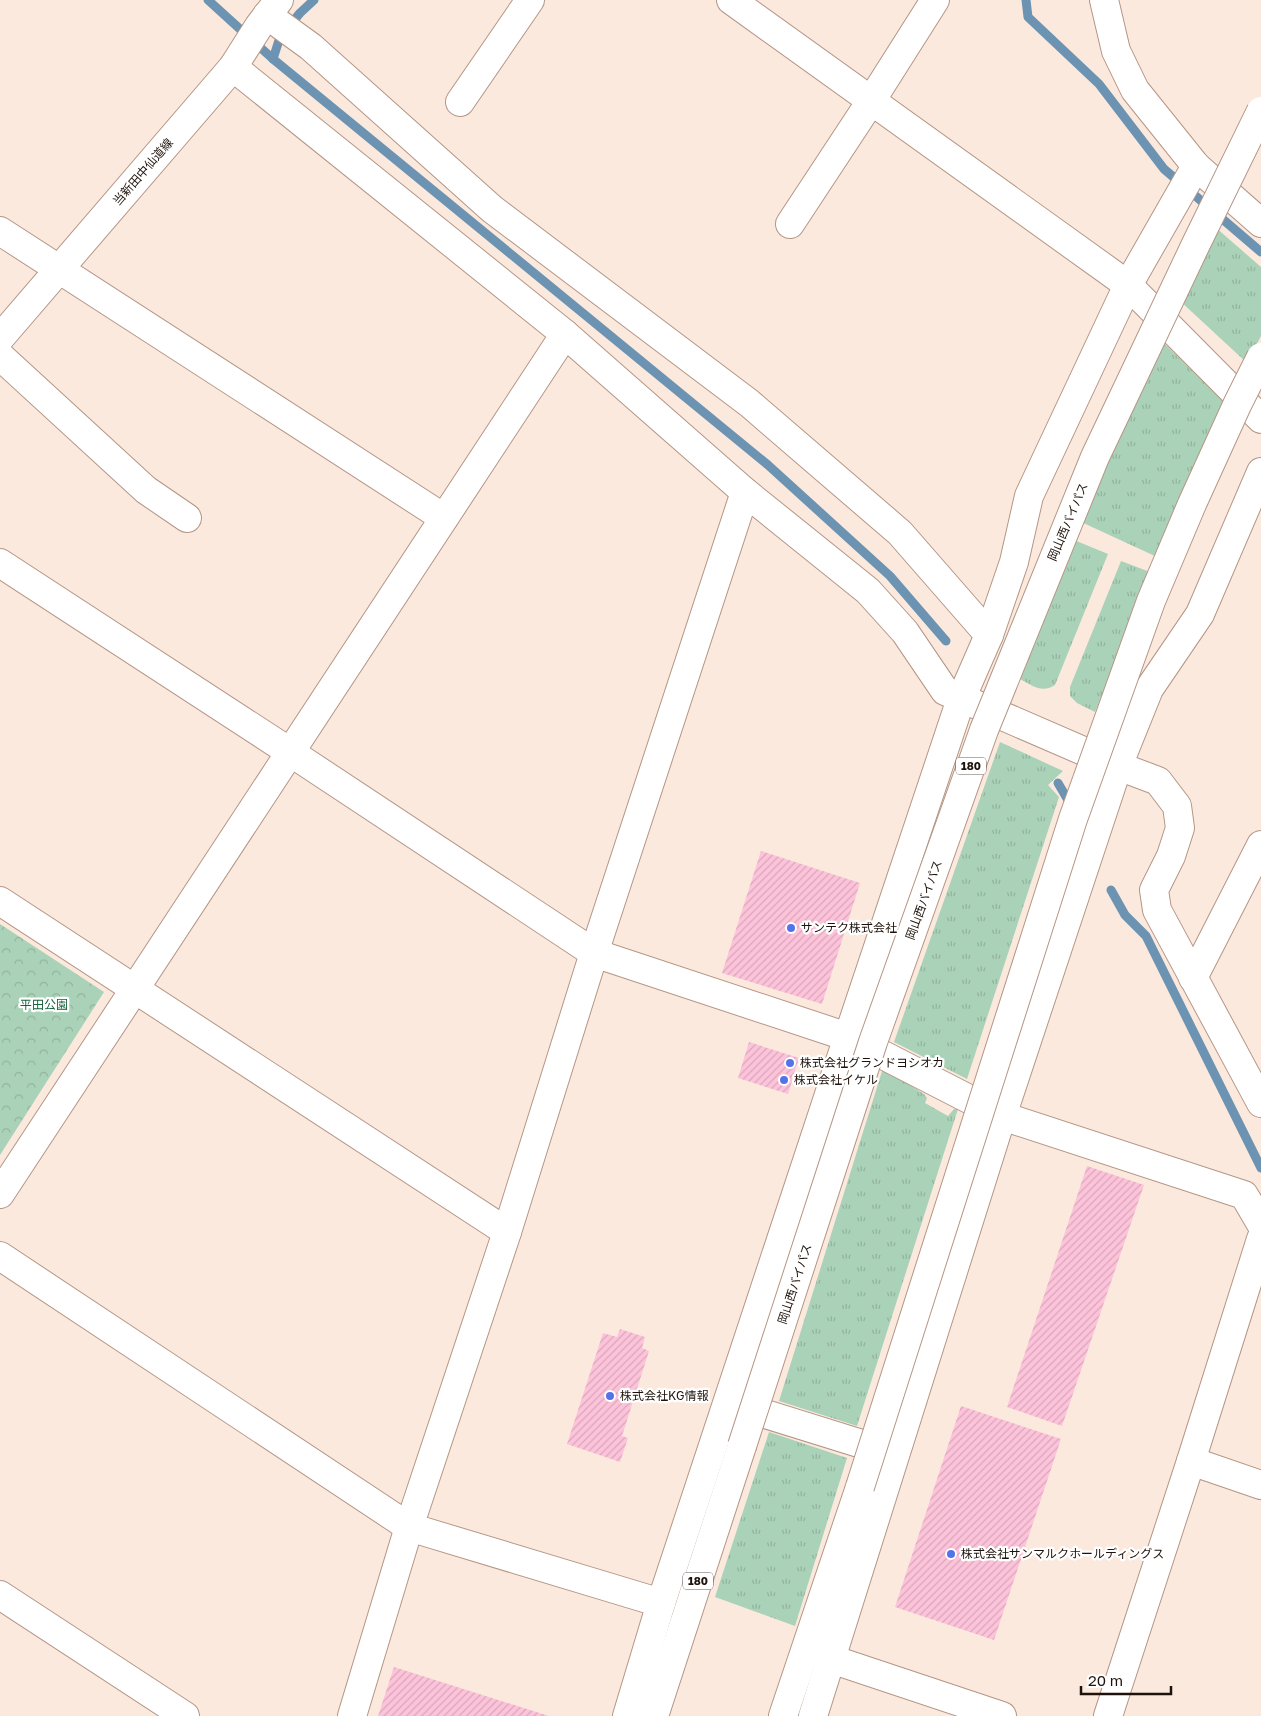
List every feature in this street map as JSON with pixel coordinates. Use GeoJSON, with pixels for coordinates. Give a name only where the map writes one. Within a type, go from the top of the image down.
{"type":"FeatureCollection","features":[{"type":"Feature","properties":{"kind":"main road"},"geometry":{"type":"LineString","coordinates":[[460,102],[530,0]]}},
{"type":"Feature","properties":{"kind":"main road"},"geometry":{"type":"LineString","coordinates":[[731,0],[1128,285],[1261,419]]}},
{"type":"Feature","properties":{"kind":"main road"},"geometry":{"type":"LineString","coordinates":[[790,224],[872,101],[935,0]]}},
{"type":"Feature","properties":{"kind":"main road"},"geometry":{"type":"LineString","coordinates":[[1104,0],[1116,51],[1135,90],[1187,182],[1261,222]]}},
{"type":"Feature","properties":{"kind":"main road"},"geometry":{"type":"LineString","coordinates":[[266,31],[565,334],[745,492],[868,590],[905,632],[945,691],[1118,766],[1158,781],[1176,806],[1180,828],[1171,856],[1154,890],[1157,910],[1259,1094]]}},
{"type":"Feature","properties":{"kind":"main road"},"geometry":{"type":"LineString","coordinates":[[266,31],[311,47],[492,209],[749,403],[900,533],[989,635]]}},
{"type":"Feature","properties":{"kind":"main road","name":"当新田中仙道線"},"geometry":{"type":"LineString","coordinates":[[0,338],[266,31]]}},
{"type":"Feature","properties":{"kind":"main road","name":"岡山西バイパス"},"geometry":{"type":"LineString","coordinates":[[654,1716],[874,1042],[984,730],[1095,457],[1261,111]]}},
{"type":"Feature","properties":{"kind":"main road"},"geometry":{"type":"LineString","coordinates":[[627,1716],[728,1402],[961,699],[989,635],[1014,562],[1029,496],[1128,285],[1187,182]]}},
{"type":"Feature","properties":{"kind":"main road"},"geometry":{"type":"LineString","coordinates":[[0,231],[444,518]]}},
{"type":"Feature","properties":{"kind":"main road"},"geometry":{"type":"LineString","coordinates":[[0,1194],[565,334]]}},
{"type":"Feature","properties":{"kind":"main road"},"geometry":{"type":"LineString","coordinates":[[0,356],[146,490],[187,518]]}},
{"type":"Feature","properties":{"kind":"main road"},"geometry":{"type":"LineString","coordinates":[[783,1716],[860,1487],[1072,819],[1151,601],[1200,486],[1261,357]]}},
{"type":"Feature","properties":{"kind":"main road"},"geometry":{"type":"LineString","coordinates":[[813,1716],[1002,1116],[1118,766],[1149,689],[1200,614],[1261,472]]}},
{"type":"Feature","properties":{"kind":"main road"},"geometry":{"type":"LineString","coordinates":[[352,1716],[409,1527],[507,1232],[594,953],[745,492]]}},
{"type":"Feature","properties":{"kind":"main road"},"geometry":{"type":"LineString","coordinates":[[0,563],[594,953],[848,1037],[1002,1116],[1244,1195],[1261,1224]]}},
{"type":"Feature","properties":{"kind":"main road"},"geometry":{"type":"LineString","coordinates":[[1193,978],[1261,845]]}},
{"type":"Feature","properties":{"kind":"main road"},"geometry":{"type":"LineString","coordinates":[[0,901],[507,1232]]}},
{"type":"Feature","properties":{"kind":"main road"},"geometry":{"type":"LineString","coordinates":[[1108,1716],[1192,1461],[1261,1239]]}},
{"type":"Feature","properties":{"kind":"main road"},"geometry":{"type":"LineString","coordinates":[[0,1256],[409,1527],[662,1603]]}},
{"type":"Feature","properties":{"kind":"main road"},"geometry":{"type":"LineString","coordinates":[[728,1402],[896,1455]]}},
{"type":"Feature","properties":{"kind":"main road"},"geometry":{"type":"LineString","coordinates":[[1192,1461],[1261,1484]]}},
{"type":"Feature","properties":{"kind":"main road"},"geometry":{"type":"LineString","coordinates":[[0,1595],[185,1716]]}},
{"type":"Feature","properties":{"kind":"main road"},"geometry":{"type":"LineString","coordinates":[[832,1659],[1002,1716]]}},
{"type":"Feature","properties":{"kind":"green space"},"geometry":{"type":"Polygon","coordinates":[[[1214,226],[1261,267],[1261,336],[1247,363],[1179,300],[1214,226]]]}},
{"type":"Feature","properties":{"kind":"green space"},"geometry":{"type":"Polygon","coordinates":[[[1161,340],[1225,403],[1157,557],[1079,521],[1161,340]]]}},
{"type":"Feature","properties":{"kind":"green space"},"geometry":{"type":"Polygon","coordinates":[[[1074,540],[1108,554],[1055,685],[1050,688],[1041,689],[1018,678],[1074,540]]]}},
{"type":"Feature","properties":{"kind":"green space"},"geometry":{"type":"Polygon","coordinates":[[[1121,561],[1150,572],[1095,712],[1077,703],[1070,696],[1070,687],[1121,561]]]}},
{"type":"Feature","properties":{"kind":"green space"},"geometry":{"type":"Polygon","coordinates":[[[1000,742],[1063,771],[1048,785],[1059,797],[967,1079],[894,1042],[1000,742]]]}},
{"type":"Feature","properties":{"kind":"green space","name":"平田公園"},"geometry":{"type":"Polygon","coordinates":[[[0,924],[104,992],[0,1155],[0,924]]]}},
{"type":"Feature","properties":{"kind":"green space"},"geometry":{"type":"Polygon","coordinates":[[[883,1068],[924,1094],[927,1098],[925,1103],[948,1116],[954,1109],[958,1109],[857,1426],[779,1401],[883,1068]]]}},
{"type":"Feature","properties":{"kind":"green space"},"geometry":{"type":"Polygon","coordinates":[[[769,1432],[847,1458],[795,1626],[715,1597],[769,1432]]]}},
{"type":"Feature","properties":{"kind":"building"},"geometry":{"type":"Polygon","coordinates":[[[761,851],[860,883],[822,1004],[722,973],[761,851]]]}},
{"type":"Feature","properties":{"kind":"building"},"geometry":{"type":"Polygon","coordinates":[[[749,1042],[799,1058],[788,1094],[738,1078],[749,1042]]]}},
{"type":"Feature","properties":{"kind":"building"},"geometry":{"type":"Polygon","coordinates":[[[1087,1166],[1144,1185],[1062,1426],[1007,1407],[1087,1166]]]}},
{"type":"Feature","properties":{"kind":"building"},"geometry":{"type":"Polygon","coordinates":[[[620,1329],[645,1337],[642,1348],[649,1351],[622,1436],[628,1438],[620,1462],[567,1444],[603,1333],[617,1337],[620,1329]]]}},
{"type":"Feature","properties":{"kind":"building"},"geometry":{"type":"Polygon","coordinates":[[[961,1406],[1061,1439],[994,1640],[895,1607],[961,1406]]]}},
{"type":"Feature","properties":{"kind":"building"},"geometry":{"type":"Polygon","coordinates":[[[394,1667],[549,1716],[378,1716],[394,1667]]]}},
{"type":"Feature","properties":{"kind":"waterway"},"geometry":{"type":"LineString","coordinates":[[208,0],[273,59],[768,465],[890,576],[946,641]]}},
{"type":"Feature","properties":{"kind":"waterway"},"geometry":{"type":"LineString","coordinates":[[273,59],[280,37],[300,13],[314,0]]}},
{"type":"Feature","properties":{"kind":"waterway"},"geometry":{"type":"LineString","coordinates":[[1026,0],[1028,17],[1099,84],[1164,169],[1261,252]]}},
{"type":"Feature","properties":{"kind":"waterway"},"geometry":{"type":"LineString","coordinates":[[1058,783],[1072,807]]}},
{"type":"Feature","properties":{"kind":"waterway"},"geometry":{"type":"LineString","coordinates":[[1111,890],[1125,915],[1146,936],[1261,1168]]}},
{"type":"Feature","properties":{"kind":"place","name":"サンテク株式会社"},"geometry":{"type":"Point","coordinates":[791,928]}},
{"type":"Feature","properties":{"kind":"place","name":"株式会社グランドヨシオカ"},"geometry":{"type":"Point","coordinates":[790,1063]}},
{"type":"Feature","properties":{"kind":"place","name":"株式会社イケル"},"geometry":{"type":"Point","coordinates":[784,1080]}},
{"type":"Feature","properties":{"kind":"place","name":"株式会社KG情報"},"geometry":{"type":"Point","coordinates":[610,1396]}},
{"type":"Feature","properties":{"kind":"place","name":"株式会社サンマルクホールディングス"},"geometry":{"type":"Point","coordinates":[951,1554]}}]}
